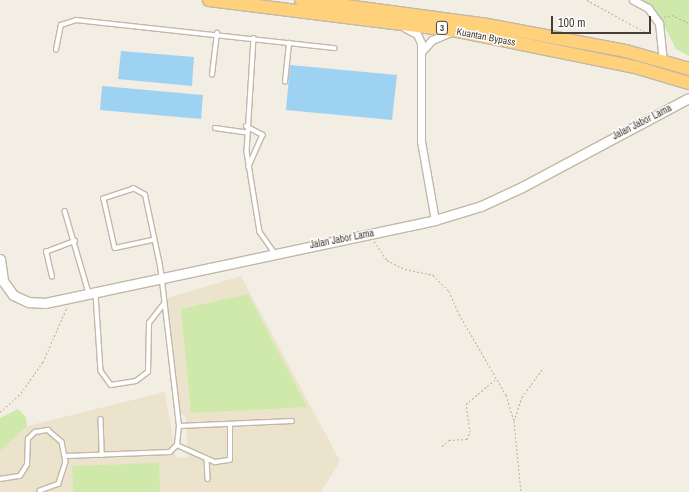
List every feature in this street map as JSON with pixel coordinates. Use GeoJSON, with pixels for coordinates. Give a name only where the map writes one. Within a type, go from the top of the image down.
{"type":"FeatureCollection","features":[{"type":"Feature","properties":{"kind":"highway","name":"Kuantan Bypass"},"geometry":{"type":"LineString","coordinates":[[209,0],[390,21],[458,31],[671,77],[689,83]]}},
{"type":"Feature","properties":{"kind":"highway","name":"Kuantan Bypass"},"geometry":{"type":"LineString","coordinates":[[301,0],[482,24],[668,62],[689,69]]}},
{"type":"Feature","properties":{"kind":"street"},"geometry":{"type":"LineString","coordinates":[[633,0],[648,8],[659,23],[668,62]]}},
{"type":"Feature","properties":{"kind":"street"},"geometry":{"type":"LineString","coordinates":[[390,21],[416,34],[422,51],[421,141],[435,220]]}},
{"type":"Feature","properties":{"kind":"street"},"geometry":{"type":"LineString","coordinates":[[422,51],[432,40],[458,31]]}},
{"type":"Feature","properties":{"kind":"street","name":"Jalan Jabor Lama"},"geometry":{"type":"LineString","coordinates":[[0,260],[3,281],[20,300],[38,304],[68,301],[161,277],[274,252],[435,220],[481,206],[522,187],[689,98]]}},
{"type":"Feature","properties":{"kind":"lane"},"geometry":{"type":"LineString","coordinates":[[56,50],[61,25],[76,20],[217,33],[334,48]]}},
{"type":"Feature","properties":{"kind":"lane"},"geometry":{"type":"LineString","coordinates":[[212,75],[217,33]]}},
{"type":"Feature","properties":{"kind":"lane"},"geometry":{"type":"LineString","coordinates":[[254,38],[245,132],[249,168],[260,232],[274,252]]}},
{"type":"Feature","properties":{"kind":"lane"},"geometry":{"type":"LineString","coordinates":[[285,82],[289,43]]}},
{"type":"Feature","properties":{"kind":"lane"},"geometry":{"type":"LineString","coordinates":[[246,126],[263,135],[249,168]]}},
{"type":"Feature","properties":{"kind":"lane"},"geometry":{"type":"LineString","coordinates":[[215,128],[245,132]]}},
{"type":"Feature","properties":{"kind":"lane"},"geometry":{"type":"LineString","coordinates":[[66,456],[170,452],[177,445],[179,426],[161,277],[154,240],[142,190],[134,189],[104,199],[115,248],[154,240]]}},
{"type":"Feature","properties":{"kind":"lane"},"geometry":{"type":"LineString","coordinates":[[65,211],[93,295],[100,371],[111,385],[136,381],[148,372],[149,324],[164,304]]}},
{"type":"Feature","properties":{"kind":"lane"},"geometry":{"type":"LineString","coordinates":[[52,277],[46,252],[75,241]]}},
{"type":"Feature","properties":{"kind":"lane"},"geometry":{"type":"LineString","coordinates":[[101,418],[102,455]]}},
{"type":"Feature","properties":{"kind":"lane"},"geometry":{"type":"LineString","coordinates":[[179,426],[292,422]]}},
{"type":"Feature","properties":{"kind":"lane"},"geometry":{"type":"LineString","coordinates":[[177,445],[207,459],[230,460],[230,425]]}},
{"type":"Feature","properties":{"kind":"lane"},"geometry":{"type":"LineString","coordinates":[[0,479],[16,478],[24,471],[28,439],[35,432],[51,431],[62,442],[66,456],[59,484],[40,491]]}},
{"type":"Feature","properties":{"kind":"lane"},"geometry":{"type":"LineString","coordinates":[[207,459],[208,479]]}},
{"type":"Feature","properties":{"kind":"path"},"geometry":{"type":"LineString","coordinates":[[587,0],[645,32],[655,31],[664,16],[672,15],[689,24]]}},
{"type":"Feature","properties":{"kind":"path"},"geometry":{"type":"LineString","coordinates":[[371,233],[387,260],[442,281],[496,378],[514,421],[521,492]]}},
{"type":"Feature","properties":{"kind":"path"},"geometry":{"type":"LineString","coordinates":[[0,412],[21,393],[43,362],[68,301]]}},
{"type":"Feature","properties":{"kind":"path"},"geometry":{"type":"LineString","coordinates":[[514,421],[522,397],[543,368]]}},
{"type":"Feature","properties":{"kind":"path"},"geometry":{"type":"LineString","coordinates":[[442,446],[449,440],[467,439],[470,432],[466,404],[496,378]]}},
{"type":"Feature","properties":{"kind":"shaded area"},"geometry":{"type":"Polygon","coordinates":[[[241,276],[340,461],[321,492],[0,492],[0,451],[27,426],[165,392],[176,458],[188,457],[186,418],[180,412],[167,298],[241,276]]]}},
{"type":"Feature","properties":{"kind":"green space"},"geometry":{"type":"Polygon","coordinates":[[[637,0],[689,0],[689,56],[676,49],[657,11],[637,0]]]}},
{"type":"Feature","properties":{"kind":"green space"},"geometry":{"type":"Polygon","coordinates":[[[248,294],[307,407],[191,413],[181,309],[248,294]]]}},
{"type":"Feature","properties":{"kind":"green space"},"geometry":{"type":"Polygon","coordinates":[[[18,409],[26,417],[27,426],[0,451],[0,418],[18,409]]]}},
{"type":"Feature","properties":{"kind":"green space"},"geometry":{"type":"Polygon","coordinates":[[[159,463],[160,492],[73,492],[72,466],[159,463]]]}},
{"type":"Feature","properties":{"kind":"water"},"geometry":{"type":"Polygon","coordinates":[[[121,51],[194,57],[192,86],[118,79],[121,51]]]}},
{"type":"Feature","properties":{"kind":"water"},"geometry":{"type":"Polygon","coordinates":[[[290,65],[397,75],[392,120],[286,110],[290,65]]]}},
{"type":"Feature","properties":{"kind":"water"},"geometry":{"type":"Polygon","coordinates":[[[102,86],[203,95],[201,119],[100,110],[102,86]]]}}]}
